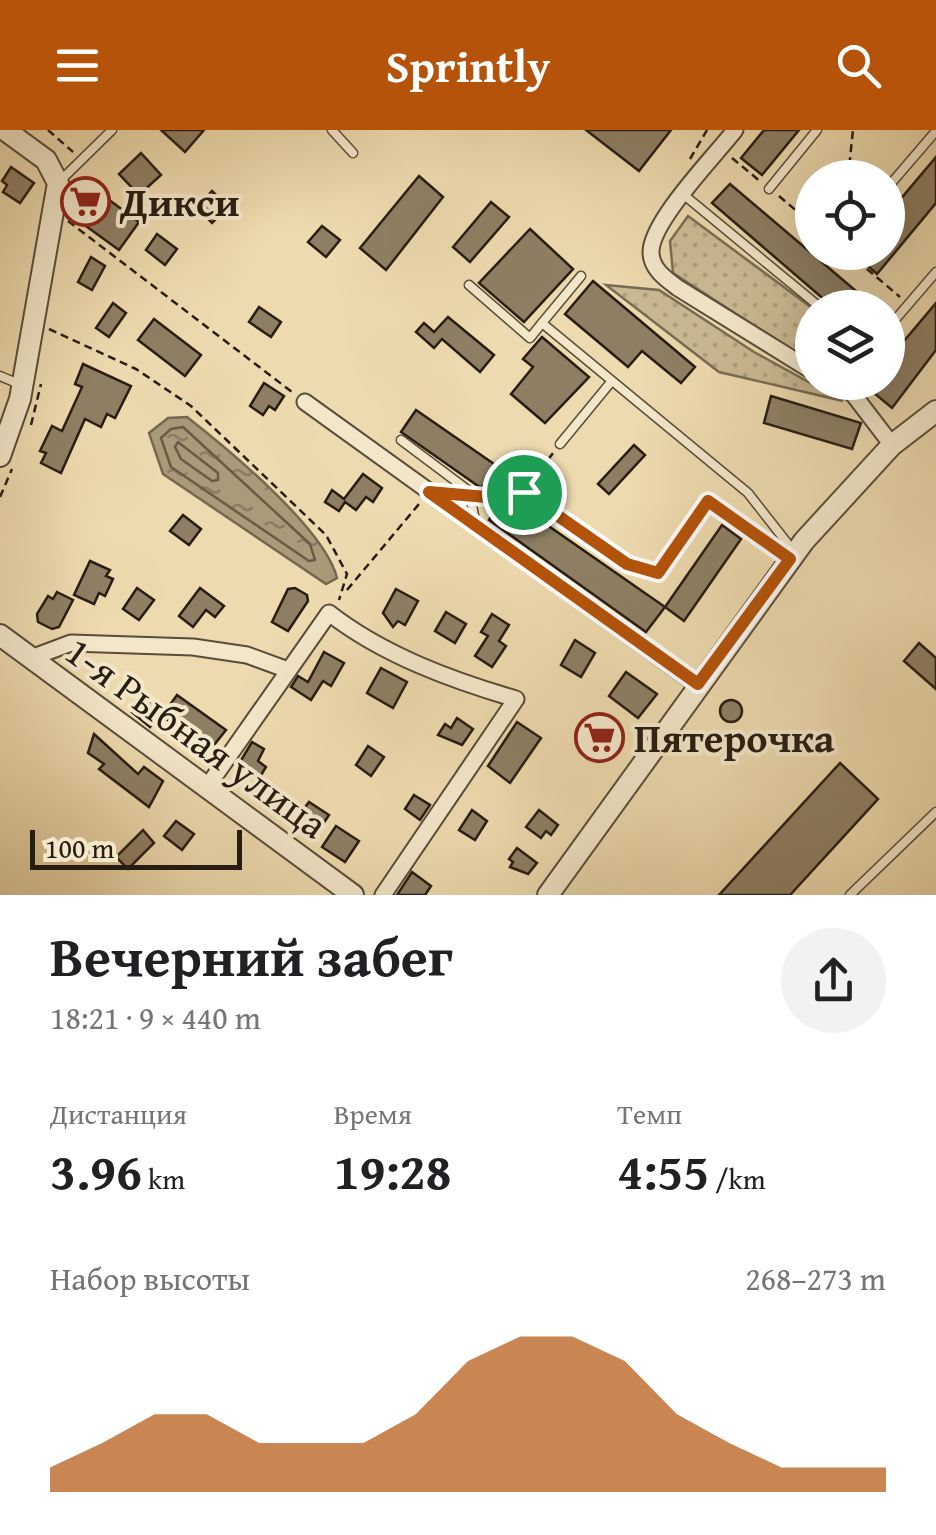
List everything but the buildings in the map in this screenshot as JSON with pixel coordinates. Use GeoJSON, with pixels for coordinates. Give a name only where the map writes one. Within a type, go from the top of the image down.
{"type":"FeatureCollection","features":[{"type":"Feature","properties":{"kind":"street"},"geometry":{"type":"LineString","coordinates":[[0,456],[23,385],[58,182],[46,160],[5,130]]}},
{"type":"Feature","properties":{"kind":"street"},"geometry":{"type":"LineString","coordinates":[[735,130],[658,228],[651,252],[658,273],[795,359]]}},
{"type":"Feature","properties":{"kind":"street"},"geometry":{"type":"LineString","coordinates":[[858,400],[892,445]]}},
{"type":"Feature","properties":{"kind":"street"},"geometry":{"type":"LineString","coordinates":[[305,402],[698,684]]}},
{"type":"Feature","properties":{"kind":"street"},"geometry":{"type":"LineString","coordinates":[[548,895],[793,556],[892,445],[936,411]]}},
{"type":"Feature","properties":{"kind":"street"},"geometry":{"type":"LineString","coordinates":[[207,786],[329,614],[350,630],[456,681],[516,700],[383,895]]}},
{"type":"Feature","properties":{"kind":"street","name":"1-я Рыбная улица"},"geometry":{"type":"LineString","coordinates":[[0,636],[353,895]]}},
{"type":"Feature","properties":{"kind":"street"},"geometry":{"type":"LineString","coordinates":[[32,658],[72,643],[193,647],[247,655],[288,670]]}},
{"type":"Feature","properties":{"kind":"lane"},"geometry":{"type":"LineString","coordinates":[[58,182],[112,130]]}},
{"type":"Feature","properties":{"kind":"lane"},"geometry":{"type":"LineString","coordinates":[[332,130],[352,152]]}},
{"type":"Feature","properties":{"kind":"lane"},"geometry":{"type":"LineString","coordinates":[[769,188],[817,130]]}},
{"type":"Feature","properties":{"kind":"lane"},"geometry":{"type":"LineString","coordinates":[[905,167],[936,131]]}},
{"type":"Feature","properties":{"kind":"lane"},"geometry":{"type":"LineString","coordinates":[[684,195],[799,290]]}},
{"type":"Feature","properties":{"kind":"lane"},"geometry":{"type":"LineString","coordinates":[[905,309],[936,272]]}},
{"type":"Feature","properties":{"kind":"lane"},"geometry":{"type":"LineString","coordinates":[[469,285],[530,338],[581,276]]}},
{"type":"Feature","properties":{"kind":"lane"},"geometry":{"type":"LineString","coordinates":[[542,323],[748,492],[793,556]]}},
{"type":"Feature","properties":{"kind":"lane"},"geometry":{"type":"LineString","coordinates":[[0,376],[23,385]]}},
{"type":"Feature","properties":{"kind":"lane"},"geometry":{"type":"LineString","coordinates":[[560,444],[611,382]]}},
{"type":"Feature","properties":{"kind":"lane"},"geometry":{"type":"LineString","coordinates":[[401,440],[470,496],[476,525]]}},
{"type":"Feature","properties":{"kind":"lane"},"geometry":{"type":"LineString","coordinates":[[658,573],[708,501],[793,556]]}},
{"type":"Feature","properties":{"kind":"lane"},"geometry":{"type":"LineString","coordinates":[[850,895],[936,812]]}},
{"type":"Feature","properties":{"kind":"path"},"geometry":{"type":"LineString","coordinates":[[850,160],[853,130]]}},
{"type":"Feature","properties":{"kind":"path"},"geometry":{"type":"LineString","coordinates":[[54,210],[305,402]]}},
{"type":"Feature","properties":{"kind":"path"},"geometry":{"type":"LineString","coordinates":[[868,270],[909,304]]}},
{"type":"Feature","properties":{"kind":"path"},"geometry":{"type":"LineString","coordinates":[[35,324],[136,369],[210,422],[326,535],[347,574],[344,593]]}},
{"type":"Feature","properties":{"kind":"path"},"geometry":{"type":"LineString","coordinates":[[524,492],[560,444]]}},
{"type":"Feature","properties":{"kind":"path"},"geometry":{"type":"LineString","coordinates":[[470,496],[486,497],[518,488],[627,564],[658,573]]}},
{"type":"Feature","properties":{"kind":"path"},"geometry":{"type":"LineString","coordinates":[[329,614],[429,492]]}},
{"type":"Feature","properties":{"kind":"shaded area"},"geometry":{"type":"Polygon","coordinates":[[[688,216],[795,295],[795,352],[673,273],[670,241],[688,216]]]}},
{"type":"Feature","properties":{"kind":"shaded area"},"geometry":{"type":"Polygon","coordinates":[[[606,285],[659,290],[795,375],[795,390],[719,372],[606,285]]]}},
{"type":"Feature","properties":{"kind":"water"},"geometry":{"type":"Polygon","coordinates":[[[187,417],[295,514],[329,558],[337,578],[326,584],[163,474],[149,433],[168,418],[187,417]]]}},
{"type":"Feature","properties":{"kind":"place","name":"Дикси"},"geometry":{"type":"Point","coordinates":[85,201]}},
{"type":"Feature","properties":{"kind":"place","name":"Пятерочка"},"geometry":{"type":"Point","coordinates":[599,737]}},
{"type":"Feature","properties":{"kind":"route"},"geometry":{"type":"LineString","coordinates":[[518,488],[524,492],[627,564],[658,573],[708,501],[790,559],[698,684],[429,492],[486,497],[518,488]]}}]}
